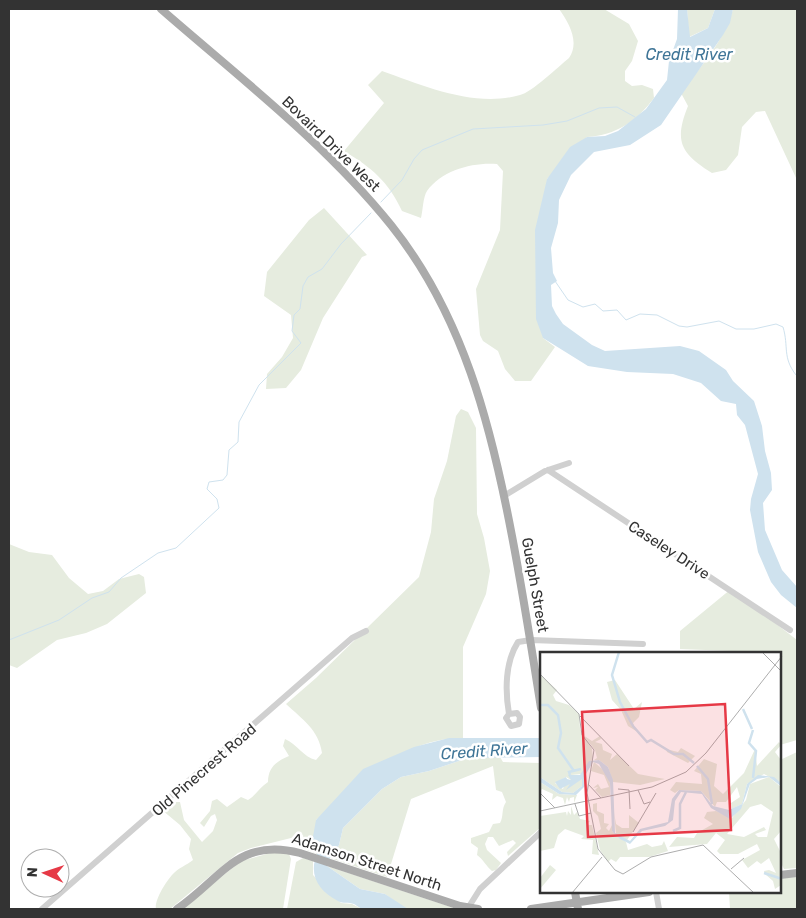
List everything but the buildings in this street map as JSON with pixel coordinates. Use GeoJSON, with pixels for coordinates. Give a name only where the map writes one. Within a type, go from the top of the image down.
{"type":"FeatureCollection","features":[{"type":"Feature","properties":{"kind":"main road","name":"Bovaird Drive West"},"geometry":{"type":"LineString","coordinates":[[161,9],[308,138],[362,190],[391,224],[424,272],[456,332],[477,388],[489,428],[504,496]]}},
{"type":"Feature","properties":{"kind":"main road","name":"Guelph Street"},"geometry":{"type":"LineString","coordinates":[[504,496],[531,640],[540,701]]}},
{"type":"Feature","properties":{"kind":"main road","name":"Adamson Street North"},"geometry":{"type":"LineString","coordinates":[[177,909],[233,862],[250,852],[274,848],[309,856],[468,908],[478,909]]}},
{"type":"Feature","properties":{"kind":"main road"},"geometry":{"type":"LineString","coordinates":[[781,875],[797,873]]}},
{"type":"Feature","properties":{"kind":"main road"},"geometry":{"type":"LineString","coordinates":[[576,893],[578,906]]}},
{"type":"Feature","properties":{"kind":"main road"},"geometry":{"type":"LineString","coordinates":[[531,909],[578,906],[644,893]]}},
{"type":"Feature","properties":{"kind":"street"},"geometry":{"type":"LineString","coordinates":[[504,496],[548,470],[569,463]]}},
{"type":"Feature","properties":{"kind":"street","name":"Caseley Drive"},"geometry":{"type":"LineString","coordinates":[[548,470],[790,630]]}},
{"type":"Feature","properties":{"kind":"street","name":"Old Pinecrest Road"},"geometry":{"type":"LineString","coordinates":[[42,909],[352,638],[366,632]]}},
{"type":"Feature","properties":{"kind":"street"},"geometry":{"type":"LineString","coordinates":[[509,714],[507,682],[513,650],[518,642],[531,640],[643,644]]}},
{"type":"Feature","properties":{"kind":"street"},"geometry":{"type":"LineString","coordinates":[[468,908],[480,889],[540,833]]}},
{"type":"Feature","properties":{"kind":"street"},"geometry":{"type":"LineString","coordinates":[[656,893],[658,909]]}},
{"type":"Feature","properties":{"kind":"shaded area"},"geometry":{"type":"Polygon","coordinates":[[[559,9],[604,9],[629,24],[638,41],[632,61],[625,71],[625,81],[632,86],[642,85],[653,89],[654,98],[640,114],[625,126],[597,136],[587,137],[547,179],[543,338],[555,347],[531,381],[515,381],[505,369],[498,351],[483,341],[480,335],[476,289],[500,230],[503,171],[497,164],[478,164],[449,173],[433,184],[427,191],[421,218],[402,211],[385,183],[363,163],[344,151],[384,103],[368,85],[382,71],[432,89],[468,97],[485,99],[503,98],[520,95],[531,90],[569,58],[572,52],[572,33],[559,9]]]}},
{"type":"Feature","properties":{"kind":"shaded area"},"geometry":{"type":"Polygon","coordinates":[[[687,9],[715,9],[708,28],[689,37],[687,9]]]}},
{"type":"Feature","properties":{"kind":"shaded area"},"geometry":{"type":"Polygon","coordinates":[[[733,9],[797,9],[797,180],[765,111],[756,112],[742,127],[738,155],[726,170],[712,173],[693,159],[683,145],[681,128],[688,106],[681,93],[718,42],[733,9]]]}},
{"type":"Feature","properties":{"kind":"shaded area"},"geometry":{"type":"Polygon","coordinates":[[[324,208],[367,255],[362,257],[323,318],[301,370],[286,388],[266,389],[267,374],[282,357],[293,338],[291,315],[264,296],[267,272],[309,220],[324,208]]]}},
{"type":"Feature","properties":{"kind":"shaded area"},"geometry":{"type":"Polygon","coordinates":[[[461,409],[468,412],[476,428],[477,514],[490,571],[486,594],[463,647],[463,738],[441,740],[421,745],[383,765],[365,778],[316,820],[317,854],[306,850],[303,835],[251,848],[238,853],[170,909],[156,909],[159,896],[170,877],[193,860],[189,849],[191,839],[180,825],[162,810],[174,802],[180,802],[184,820],[202,842],[213,831],[217,820],[215,814],[211,816],[204,827],[200,823],[210,811],[212,801],[217,799],[227,807],[241,797],[248,800],[251,798],[268,782],[271,768],[289,756],[283,746],[285,739],[316,760],[322,753],[314,731],[286,704],[316,678],[419,577],[431,532],[434,499],[447,461],[456,416],[461,409]]]}},
{"type":"Feature","properties":{"kind":"shaded area"},"geometry":{"type":"Polygon","coordinates":[[[9,544],[29,552],[52,555],[69,578],[88,594],[103,591],[119,579],[139,574],[144,577],[146,593],[107,624],[86,633],[57,640],[17,668],[9,665],[9,544]]]}},
{"type":"Feature","properties":{"kind":"shaded area"},"geometry":{"type":"Polygon","coordinates":[[[731,589],[797,640],[797,740],[781,745],[781,652],[680,649],[680,631],[731,589]]]}},
{"type":"Feature","properties":{"kind":"shaded area"},"geometry":{"type":"Polygon","coordinates":[[[797,752],[797,868],[784,869],[781,863],[781,760],[797,752]]]}},
{"type":"Feature","properties":{"kind":"shaded area"},"geometry":{"type":"Polygon","coordinates":[[[500,757],[503,762],[540,763],[540,828],[508,856],[507,852],[516,843],[513,840],[499,846],[493,837],[488,837],[485,844],[487,850],[501,863],[496,870],[492,871],[477,855],[478,848],[471,843],[471,838],[489,832],[493,824],[500,823],[501,820],[506,802],[502,792],[496,790],[493,766],[411,799],[387,877],[330,858],[339,845],[343,828],[382,789],[401,777],[429,771],[468,758],[500,757]]]}},
{"type":"Feature","properties":{"kind":"shaded area"},"geometry":{"type":"Polygon","coordinates":[[[274,852],[289,854],[291,859],[283,909],[182,909],[241,861],[274,852]]]}},
{"type":"Feature","properties":{"kind":"shaded area"},"geometry":{"type":"Polygon","coordinates":[[[303,858],[313,861],[313,875],[341,903],[352,904],[362,909],[287,909],[296,862],[303,858]]]}},
{"type":"Feature","properties":{"kind":"shaded area"},"geometry":{"type":"Polygon","coordinates":[[[327,866],[457,909],[404,908],[385,894],[360,889],[327,866]]]}},
{"type":"Feature","properties":{"kind":"shaded area"},"geometry":{"type":"Polygon","coordinates":[[[797,877],[797,909],[730,909],[729,893],[781,893],[781,878],[797,877]]]}},
{"type":"Feature","properties":{"kind":"water","name":"Credit River"},"geometry":{"type":"Polygon","coordinates":[[[678,9],[687,9],[690,37],[708,28],[715,9],[733,9],[730,23],[723,35],[661,125],[630,145],[594,152],[571,175],[559,200],[558,223],[551,248],[553,273],[557,281],[551,285],[552,306],[563,324],[592,345],[605,351],[680,346],[699,351],[726,370],[733,381],[754,401],[762,426],[765,451],[771,473],[772,490],[763,503],[765,530],[782,570],[797,587],[797,608],[781,595],[771,582],[758,552],[750,510],[758,474],[745,425],[737,415],[736,404],[721,401],[701,383],[673,374],[627,372],[588,366],[543,338],[536,319],[535,230],[547,179],[570,147],[587,137],[605,136],[618,131],[646,109],[667,80],[669,61],[677,39],[678,9]]]}},
{"type":"Feature","properties":{"kind":"water","name":"Credit River"},"geometry":{"type":"Polygon","coordinates":[[[449,738],[540,738],[540,757],[468,758],[429,771],[401,777],[382,789],[343,828],[339,845],[328,861],[327,866],[360,889],[385,894],[408,909],[363,909],[354,904],[340,902],[325,892],[317,882],[314,869],[317,854],[312,842],[316,820],[363,769],[414,747],[449,738]]]}},
{"type":"Feature","properties":{"kind":"waterway"},"geometry":{"type":"LineString","coordinates":[[381,202],[402,180],[414,159],[422,150],[473,129],[543,125],[567,121],[599,108],[617,107],[635,117]]}},
{"type":"Feature","properties":{"kind":"waterway"},"geometry":{"type":"LineString","coordinates":[[9,640],[59,620],[92,598],[109,592],[121,578],[158,553],[176,548],[219,508],[217,499],[207,489],[209,482],[223,480],[227,475],[229,450],[238,442],[239,422],[259,385],[301,343],[292,331],[294,315],[300,309],[303,286],[308,277],[322,269],[341,244],[371,213]]}},
{"type":"Feature","properties":{"kind":"waterway"},"geometry":{"type":"LineString","coordinates":[[555,281],[568,300],[583,307],[595,304],[603,311],[617,310],[626,320],[640,314],[657,315],[679,326],[687,327],[719,321],[736,329],[754,329],[776,324],[783,327],[787,357],[796,375]]}}]}
